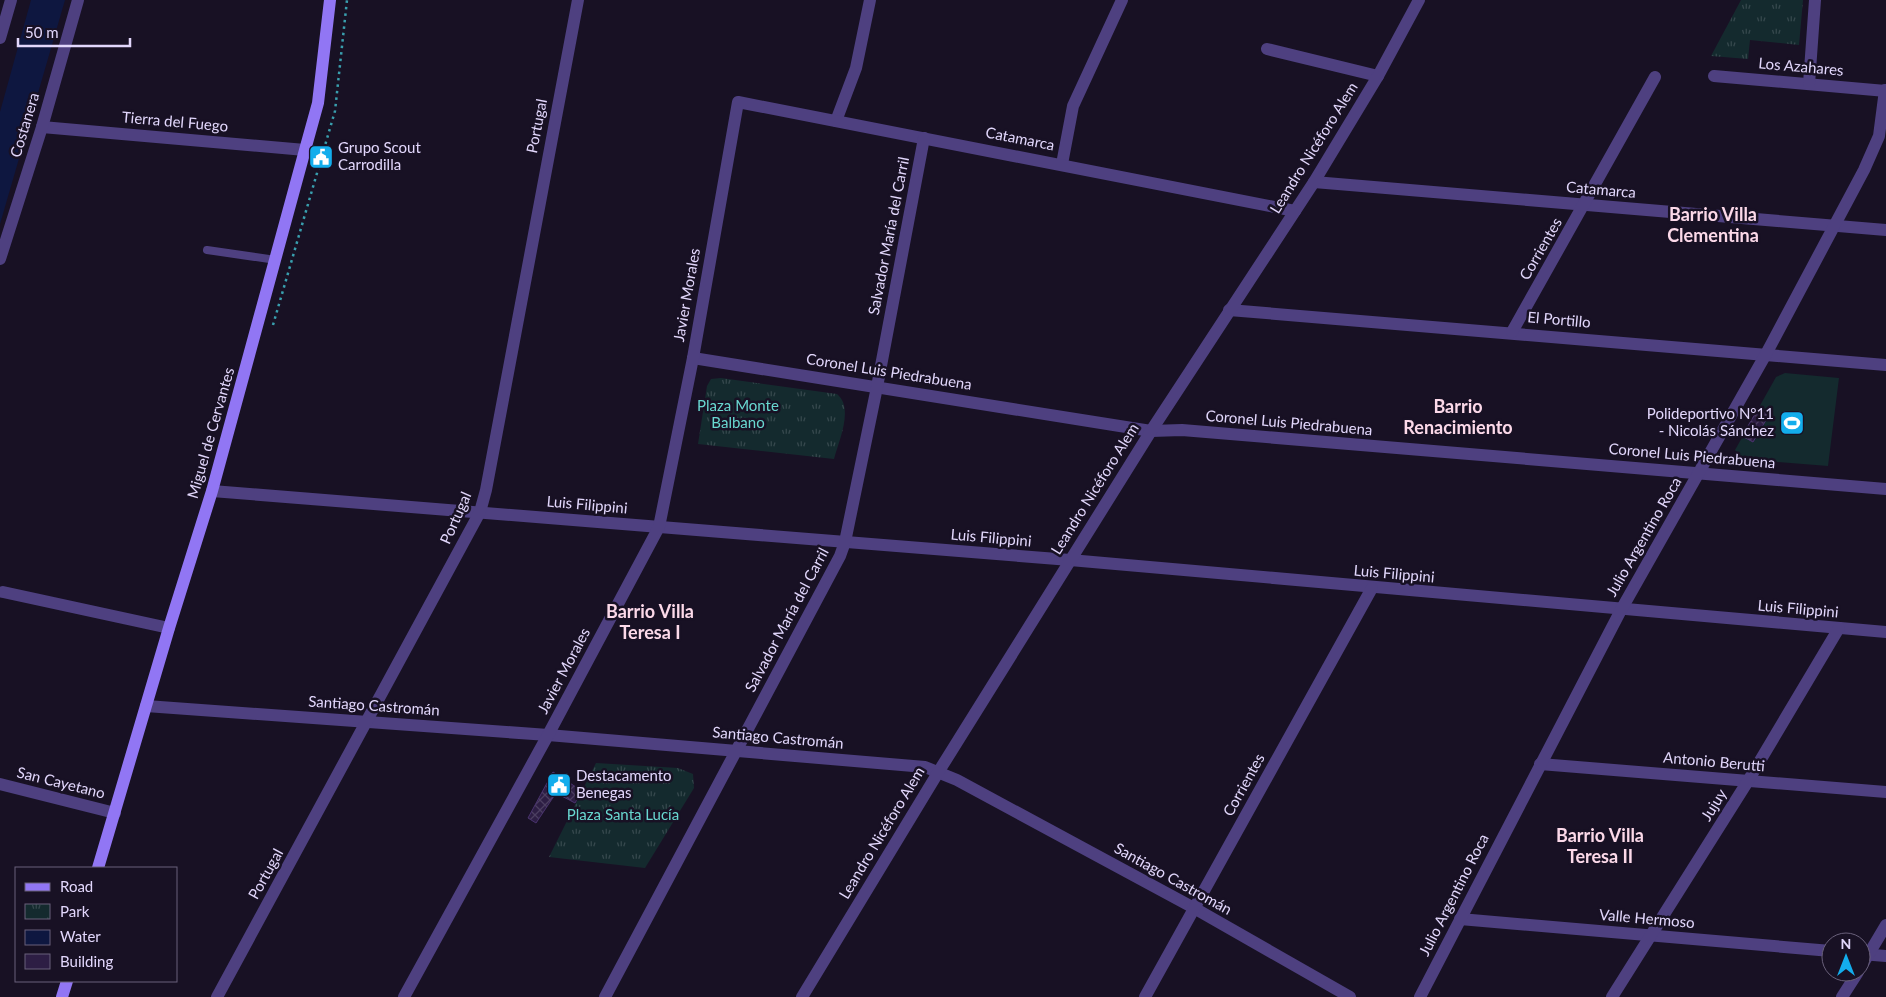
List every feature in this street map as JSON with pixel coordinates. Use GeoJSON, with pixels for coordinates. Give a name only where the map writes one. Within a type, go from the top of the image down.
{"type":"FeatureCollection","features":[{"type":"Feature","properties":{"kind":"main road","name":"Miguel de Cervantes"},"geometry":{"type":"LineString","coordinates":[[98,867],[169,628],[212,491],[318,103],[330,0]]}},
{"type":"Feature","properties":{"kind":"main road"},"geometry":{"type":"LineString","coordinates":[[62,997],[67,982]]}},
{"type":"Feature","properties":{"kind":"street"},"geometry":{"type":"LineString","coordinates":[[0,38],[11,0]]}},
{"type":"Feature","properties":{"kind":"street","name":"Costanera"},"geometry":{"type":"LineString","coordinates":[[0,259],[42,127],[78,0]]}},
{"type":"Feature","properties":{"kind":"street","name":"Portugal"},"geometry":{"type":"LineString","coordinates":[[218,997],[480,512],[488,481],[578,0]]}},
{"type":"Feature","properties":{"kind":"street"},"geometry":{"type":"LineString","coordinates":[[836,121],[856,68],[870,0]]}},
{"type":"Feature","properties":{"kind":"street"},"geometry":{"type":"LineString","coordinates":[[1062,164],[1073,106],[1122,0]]}},
{"type":"Feature","properties":{"kind":"street","name":"Leandro Nicéforo Alem"},"geometry":{"type":"LineString","coordinates":[[802,997],[939,771],[1150,431],[1314,182],[1378,76],[1419,0]]}},
{"type":"Feature","properties":{"kind":"street"},"geometry":{"type":"LineString","coordinates":[[1809,84],[1815,0]]}},
{"type":"Feature","properties":{"kind":"street"},"geometry":{"type":"LineString","coordinates":[[1267,49],[1378,76]]}},
{"type":"Feature","properties":{"kind":"street","name":"Corrientes"},"geometry":{"type":"LineString","coordinates":[[1512,332],[1655,76]]}},
{"type":"Feature","properties":{"kind":"street","name":"Los Azahares"},"geometry":{"type":"LineString","coordinates":[[1714,76],[1885,90]]}},
{"type":"Feature","properties":{"kind":"street","name":"Julio Argentino Roca"},"geometry":{"type":"LineString","coordinates":[[1420,997],[1620,610],[1766,354],[1834,226],[1879,136],[1885,90]]}},
{"type":"Feature","properties":{"kind":"street","name":"Catamarca"},"geometry":{"type":"LineString","coordinates":[[738,102],[1295,211]]}},
{"type":"Feature","properties":{"kind":"street","name":"Javier Morales"},"geometry":{"type":"LineString","coordinates":[[404,997],[548,735],[659,527],[692,358],[738,102]]}},
{"type":"Feature","properties":{"kind":"street","name":"Tierra del Fuego"},"geometry":{"type":"LineString","coordinates":[[42,127],[305,150]]}},
{"type":"Feature","properties":{"kind":"street","name":"Salvador María del Carril"},"geometry":{"type":"LineString","coordinates":[[604,997],[832,573],[845,542],[877,387],[924,138]]}},
{"type":"Feature","properties":{"kind":"street","name":"Catamarca"},"geometry":{"type":"LineString","coordinates":[[1314,182],[1886,230]]}},
{"type":"Feature","properties":{"kind":"street","name":"El Portillo"},"geometry":{"type":"LineString","coordinates":[[1229,310],[1512,332],[1886,365]]}},
{"type":"Feature","properties":{"kind":"street","name":"Coronel Luis Piedrabuena"},"geometry":{"type":"LineString","coordinates":[[692,358],[1150,431],[1182,430],[1886,490]]}},
{"type":"Feature","properties":{"kind":"street","name":"Luis Filippini"},"geometry":{"type":"LineString","coordinates":[[212,491],[1070,560],[1886,632]]}},
{"type":"Feature","properties":{"kind":"street","name":"Corrientes"},"geometry":{"type":"LineString","coordinates":[[1145,997],[1372,588]]}},
{"type":"Feature","properties":{"kind":"street"},"geometry":{"type":"LineString","coordinates":[[3,592],[169,628]]}},
{"type":"Feature","properties":{"kind":"street","name":"Jujuy"},"geometry":{"type":"LineString","coordinates":[[1612,997],[1748,781],[1839,628]]}},
{"type":"Feature","properties":{"kind":"street","name":"Santiago Castromán"},"geometry":{"type":"LineString","coordinates":[[146,706],[548,735],[910,765],[939,771],[1194,908],[1350,997]]}},
{"type":"Feature","properties":{"kind":"street","name":"Antonio Berutti"},"geometry":{"type":"LineString","coordinates":[[1540,764],[1886,792]]}},
{"type":"Feature","properties":{"kind":"street","name":"San Cayetano"},"geometry":{"type":"LineString","coordinates":[[0,784],[115,813]]}},
{"type":"Feature","properties":{"kind":"street","name":"Valle Hermoso"},"geometry":{"type":"LineString","coordinates":[[1460,919],[1821,950]]}},
{"type":"Feature","properties":{"kind":"street"},"geometry":{"type":"LineString","coordinates":[[1871,946],[1886,925]]}},
{"type":"Feature","properties":{"kind":"street"},"geometry":{"type":"LineString","coordinates":[[1871,955],[1886,956]]}},
{"type":"Feature","properties":{"kind":"street"},"geometry":{"type":"LineString","coordinates":[[1842,997],[1852,982]]}},
{"type":"Feature","properties":{"kind":"lane"},"geometry":{"type":"LineString","coordinates":[[207,250],[276,260]]}},
{"type":"Feature","properties":{"kind":"green space"},"geometry":{"type":"Polygon","coordinates":[[[1741,0],[1803,0],[1799,45],[1750,40],[1748,59],[1711,56],[1741,0]]]}},
{"type":"Feature","properties":{"kind":"green space","name":"Polideportivo N°11 - Nicolás Sánchez"},"geometry":{"type":"Polygon","coordinates":[[[1785,373],[1839,378],[1828,466],[1741,459],[1735,450],[1776,377],[1785,373]]]}},
{"type":"Feature","properties":{"kind":"green space","name":"Plaza Monte Balbano"},"geometry":{"type":"Polygon","coordinates":[[[721,378],[837,394],[842,400],[845,416],[842,434],[834,459],[698,444],[707,386],[711,379],[721,378]]]}},
{"type":"Feature","properties":{"kind":"green space","name":"Plaza Santa Lucía"},"geometry":{"type":"Polygon","coordinates":[[[596,763],[678,768],[693,774],[694,788],[645,868],[549,857],[596,763]]]}},
{"type":"Feature","properties":{"kind":"water"},"geometry":{"type":"Polygon","coordinates":[[[31,0],[65,0],[0,224],[0,112],[31,0]]]}},
{"type":"Feature","properties":{"kind":"building"},"geometry":{"type":"Polygon","coordinates":[[[1758,409],[1769,415],[1753,442],[1742,436],[1758,409]]]}},
{"type":"Feature","properties":{"kind":"building","name":"Destacamento Benegas"},"geometry":{"type":"Polygon","coordinates":[[[553,772],[582,791],[575,803],[556,793],[536,823],[528,818],[553,772]]]}},
{"type":"Feature","properties":{"kind":"place","name":"Grupo Scout Carrodilla"},"geometry":{"type":"Point","coordinates":[321,157]}},
{"type":"Feature","properties":{"kind":"place","name":"Polideportivo N°11 - Nicolás Sánchez"},"geometry":{"type":"Point","coordinates":[1792,423]}},
{"type":"Feature","properties":{"kind":"place","name":"Destacamento Benegas"},"geometry":{"type":"Point","coordinates":[559,785]}},
{"type":"Feature","properties":{"kind":"district","name":"Barrio Villa Clementina"},"geometry":{"type":"Point","coordinates":[1713,225]}},
{"type":"Feature","properties":{"kind":"district","name":"Barrio Renacimiento"},"geometry":{"type":"Point","coordinates":[1458,417]}},
{"type":"Feature","properties":{"kind":"district","name":"Barrio Villa Teresa I"},"geometry":{"type":"Point","coordinates":[650,622]}},
{"type":"Feature","properties":{"kind":"district","name":"Barrio Villa Teresa II"},"geometry":{"type":"Point","coordinates":[1600,846]}}]}
